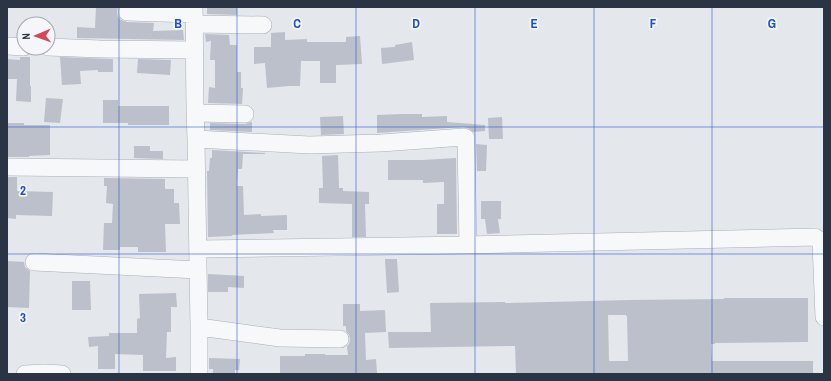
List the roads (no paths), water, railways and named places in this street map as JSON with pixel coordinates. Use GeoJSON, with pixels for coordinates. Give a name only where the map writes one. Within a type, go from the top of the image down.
{"type":"FeatureCollection","features":[{"type":"Feature","properties":{"kind":"street"},"geometry":{"type":"LineString","coordinates":[[127,12],[194,15],[263,25]]}},
{"type":"Feature","properties":{"kind":"street"},"geometry":{"type":"LineString","coordinates":[[194,15],[199,374]]}},
{"type":"Feature","properties":{"kind":"street"},"geometry":{"type":"LineString","coordinates":[[56,48],[195,50]]}},
{"type":"Feature","properties":{"kind":"street"},"geometry":{"type":"LineString","coordinates":[[195,113],[245,114]]}},
{"type":"Feature","properties":{"kind":"street"},"geometry":{"type":"LineString","coordinates":[[196,139],[309,145],[381,143],[465,137],[468,245]]}},
{"type":"Feature","properties":{"kind":"street"},"geometry":{"type":"LineString","coordinates":[[7,167],[196,169]]}},
{"type":"Feature","properties":{"kind":"street"},"geometry":{"type":"LineString","coordinates":[[198,249],[468,245],[815,237],[821,243],[824,317]]}},
{"type":"Feature","properties":{"kind":"street"},"geometry":{"type":"LineString","coordinates":[[34,262],[198,270]]}},
{"type":"Feature","properties":{"kind":"street"},"geometry":{"type":"LineString","coordinates":[[199,327],[280,338],[340,339]]}},
{"type":"Feature","properties":{"kind":"street"},"geometry":{"type":"LineString","coordinates":[[25,374],[62,374]]}}]}
